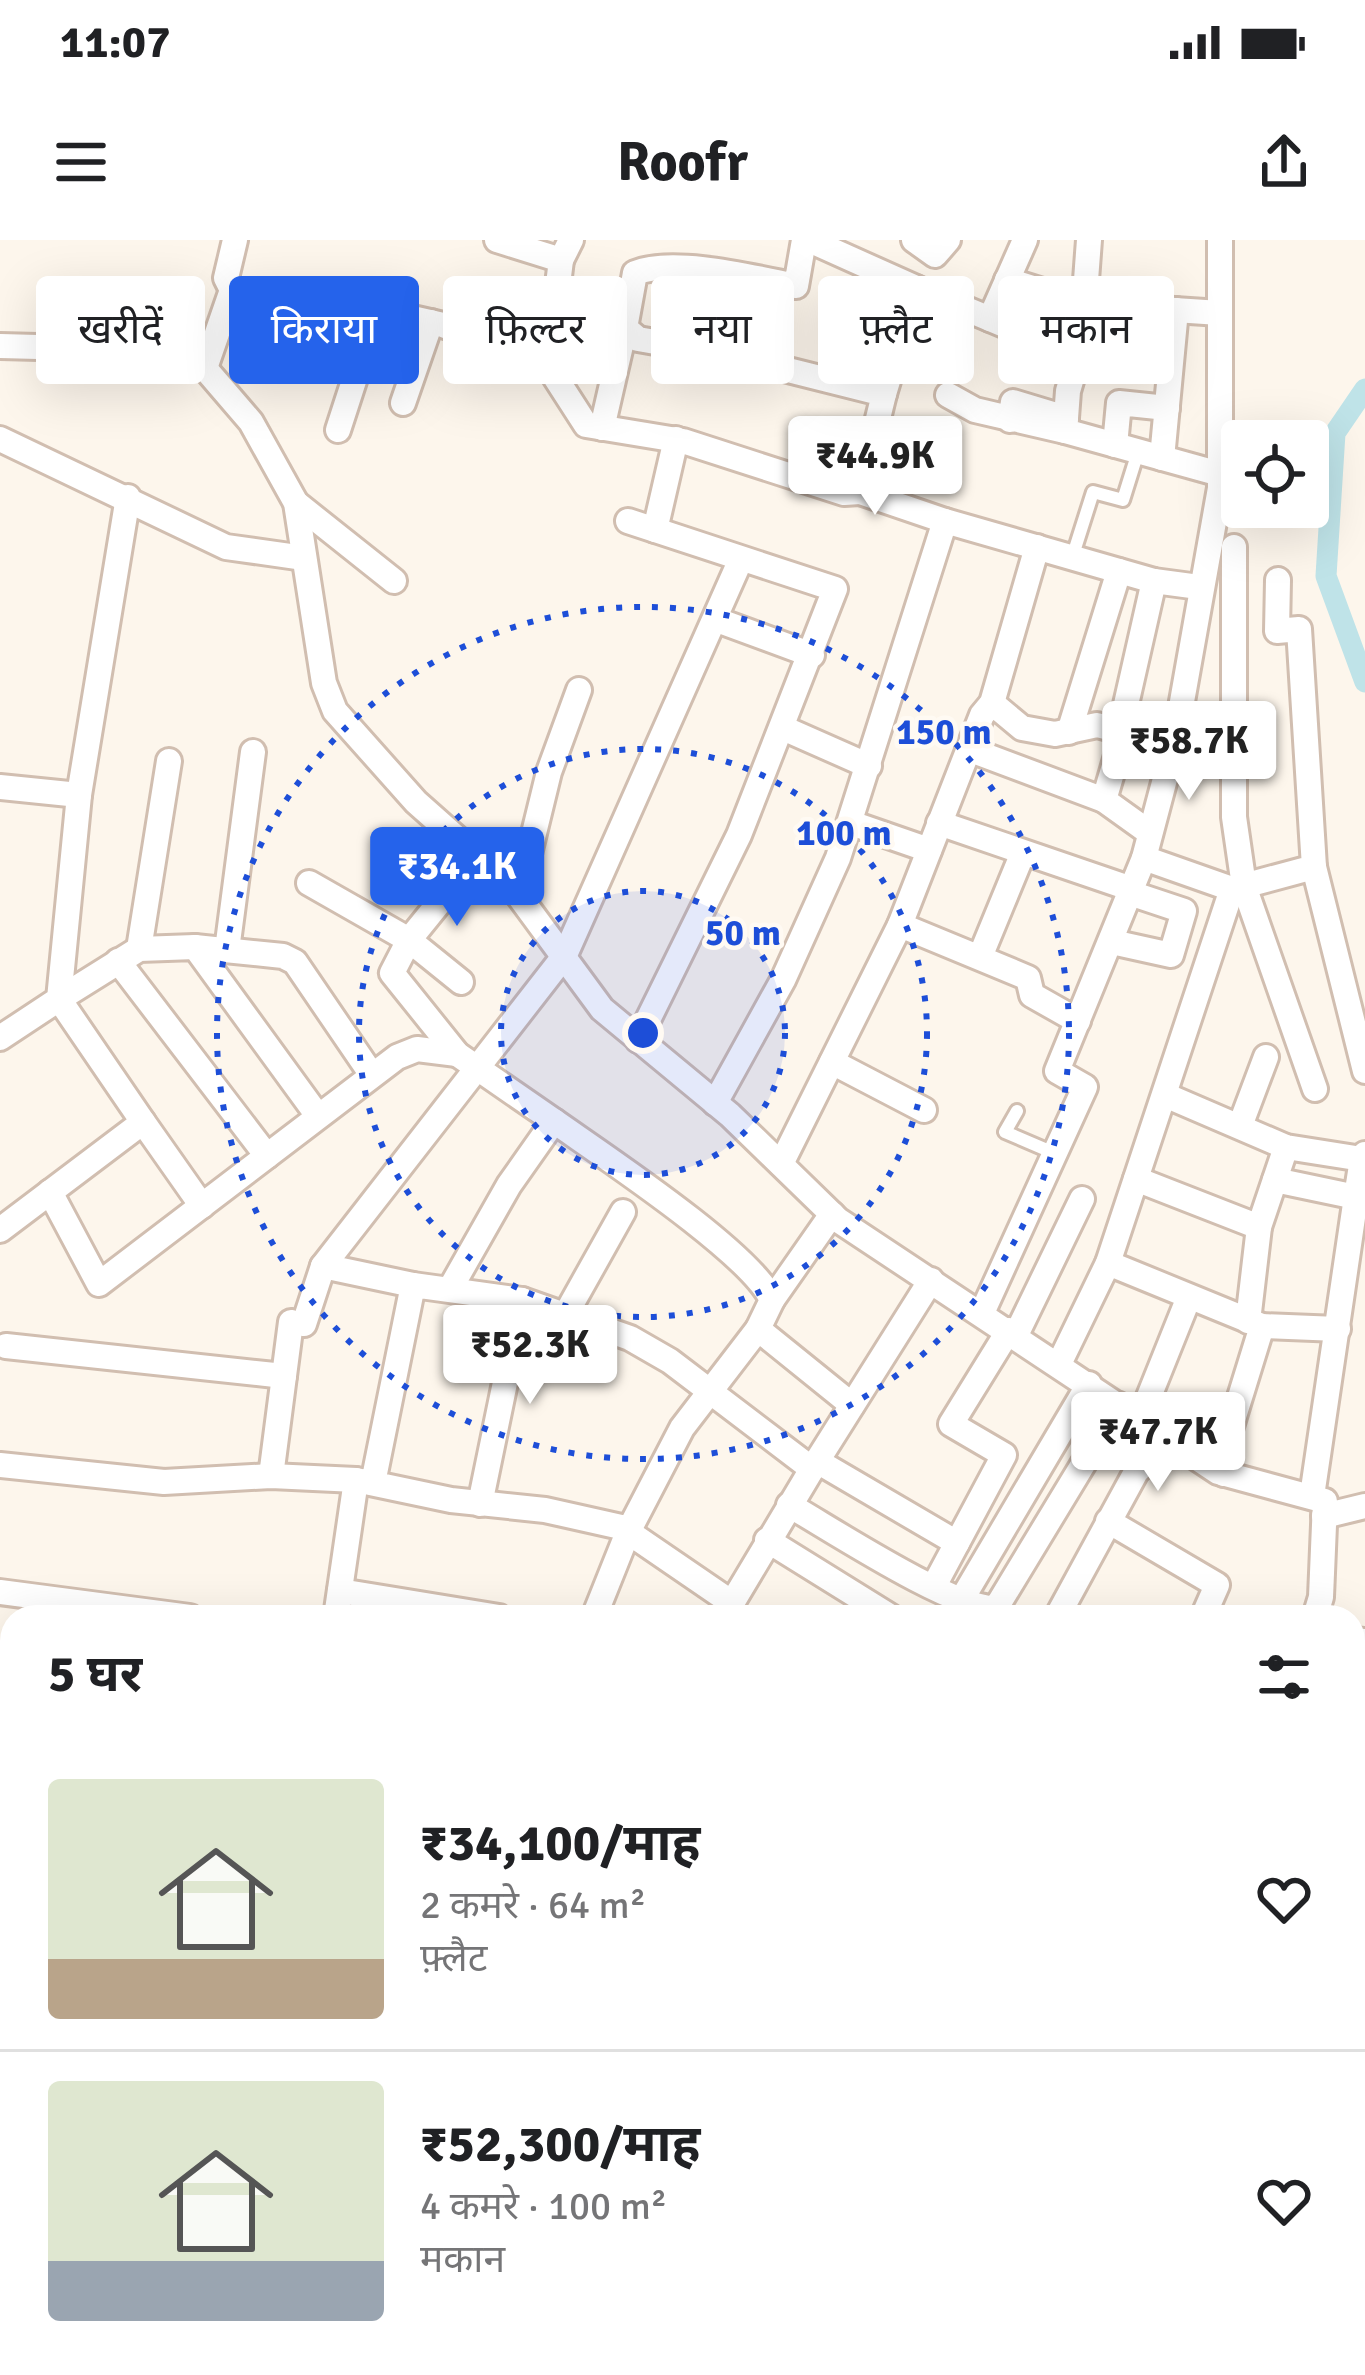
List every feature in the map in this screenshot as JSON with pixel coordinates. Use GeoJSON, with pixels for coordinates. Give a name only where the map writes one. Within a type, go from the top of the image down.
{"type":"FeatureCollection","features":[{"type":"Feature","properties":{"kind":"street"},"geometry":{"type":"LineString","coordinates":[[229,284],[226,278],[235,240]]}},
{"type":"Feature","properties":{"kind":"street"},"geometry":{"type":"LineString","coordinates":[[497,240],[566,250]]}},
{"type":"Feature","properties":{"kind":"street"},"geometry":{"type":"LineString","coordinates":[[627,317],[635,272],[654,268],[741,275],[796,286],[806,240],[888,276]]}},
{"type":"Feature","properties":{"kind":"street"},"geometry":{"type":"LineString","coordinates":[[914,240],[935,255],[948,240]]}},
{"type":"Feature","properties":{"kind":"street"},"geometry":{"type":"LineString","coordinates":[[1009,276],[1025,240]]}},
{"type":"Feature","properties":{"kind":"street"},"geometry":{"type":"LineString","coordinates":[[1079,276],[1089,240]]}},
{"type":"Feature","properties":{"kind":"street"},"geometry":{"type":"LineString","coordinates":[[982,1313],[1085,1087],[1057,1071],[1131,891],[1174,745],[1199,587],[1216,518],[1220,240]]}},
{"type":"Feature","properties":{"kind":"street"},"geometry":{"type":"LineString","coordinates":[[229,299],[205,368],[250,422],[296,502],[394,580]]}},
{"type":"Feature","properties":{"kind":"street"},"geometry":{"type":"LineString","coordinates":[[990,319],[998,301]]}},
{"type":"Feature","properties":{"kind":"street"},"geometry":{"type":"LineString","coordinates":[[1138,452],[1167,408],[1176,310],[1220,313]]}},
{"type":"Feature","properties":{"kind":"street"},"geometry":{"type":"LineString","coordinates":[[974,312],[998,322]]}},
{"type":"Feature","properties":{"kind":"street"},"geometry":{"type":"LineString","coordinates":[[419,319],[443,327]]}},
{"type":"Feature","properties":{"kind":"street"},"geometry":{"type":"LineString","coordinates":[[403,404],[431,322]]}},
{"type":"Feature","properties":{"kind":"street"},"geometry":{"type":"LineString","coordinates":[[627,330],[638,339],[724,354],[884,394]]}},
{"type":"Feature","properties":{"kind":"street"},"geometry":{"type":"LineString","coordinates":[[0,346],[36,346]]}},
{"type":"Feature","properties":{"kind":"street"},"geometry":{"type":"LineString","coordinates":[[338,430],[353,384]]}},
{"type":"Feature","properties":{"kind":"street"},"geometry":{"type":"LineString","coordinates":[[560,384],[586,425],[676,439],[844,494],[860,492],[1119,572],[1199,587]]}},
{"type":"Feature","properties":{"kind":"street"},"geometry":{"type":"LineString","coordinates":[[602,428],[612,384]]}},
{"type":"Feature","properties":{"kind":"street"},"geometry":{"type":"LineString","coordinates":[[860,492],[887,384]]}},
{"type":"Feature","properties":{"kind":"street"},"geometry":{"type":"LineString","coordinates":[[1065,424],[1067,384]]}},
{"type":"Feature","properties":{"kind":"street"},"geometry":{"type":"LineString","coordinates":[[948,394],[975,410],[1010,420],[1013,403],[1138,452],[1220,474]]}},
{"type":"Feature","properties":{"kind":"street"},"geometry":{"type":"LineString","coordinates":[[1138,452],[1120,404],[1167,408]]}},
{"type":"Feature","properties":{"kind":"street"},"geometry":{"type":"LineString","coordinates":[[0,439],[226,547],[304,558]]}},
{"type":"Feature","properties":{"kind":"street"},"geometry":{"type":"LineString","coordinates":[[655,530],[676,439]]}},
{"type":"Feature","properties":{"kind":"street"},"geometry":{"type":"LineString","coordinates":[[128,497],[80,795],[59,999],[126,1134],[202,1206]]}},
{"type":"Feature","properties":{"kind":"street"},"geometry":{"type":"LineString","coordinates":[[296,502],[324,683],[335,711],[416,802],[513,888],[602,1009],[716,1103],[832,1214],[1224,1474],[1318,1506],[1365,1506]]}},
{"type":"Feature","properties":{"kind":"street"},"geometry":{"type":"LineString","coordinates":[[628,521],[835,589],[739,835],[638,1040]]}},
{"type":"Feature","properties":{"kind":"street"},"geometry":{"type":"LineString","coordinates":[[716,1103],[784,980],[851,823],[945,521]]}},
{"type":"Feature","properties":{"kind":"street"},"geometry":{"type":"LineString","coordinates":[[1234,547],[1231,750],[1238,888],[1315,1089]]}},
{"type":"Feature","properties":{"kind":"street"},"geometry":{"type":"LineString","coordinates":[[781,1164],[899,925],[968,748],[992,703],[1037,548]]}},
{"type":"Feature","properties":{"kind":"street"},"geometry":{"type":"LineString","coordinates":[[271,1476],[284,1376],[297,1323],[323,1266],[467,1061],[565,955],[742,559]]}},
{"type":"Feature","properties":{"kind":"street"},"geometry":{"type":"LineString","coordinates":[[1069,733],[1119,572]]}},
{"type":"Feature","properties":{"kind":"street"},"geometry":{"type":"LineString","coordinates":[[1278,580],[1277,631],[1299,629],[1314,867],[1365,1071]]}},
{"type":"Feature","properties":{"kind":"street"},"geometry":{"type":"LineString","coordinates":[[1104,800],[1154,581]]}},
{"type":"Feature","properties":{"kind":"street"},"geometry":{"type":"LineString","coordinates":[[717,620],[812,656]]}},
{"type":"Feature","properties":{"kind":"street"},"geometry":{"type":"LineString","coordinates":[[513,888],[526,866],[549,772],[579,690]]}},
{"type":"Feature","properties":{"kind":"street"},"geometry":{"type":"LineString","coordinates":[[992,703],[1022,728],[1069,733],[1087,724],[1174,745],[1231,750]]}},
{"type":"Feature","properties":{"kind":"street"},"geometry":{"type":"LineString","coordinates":[[783,728],[869,766]]}},
{"type":"Feature","properties":{"kind":"street"},"geometry":{"type":"LineString","coordinates":[[1007,763],[1022,728]]}},
{"type":"Feature","properties":{"kind":"street"},"geometry":{"type":"LineString","coordinates":[[968,748],[1104,800],[1147,846],[1238,888],[1314,867]]}},
{"type":"Feature","properties":{"kind":"street"},"geometry":{"type":"LineString","coordinates":[[227,950],[253,752]]}},
{"type":"Feature","properties":{"kind":"street"},"geometry":{"type":"LineString","coordinates":[[169,761],[129,955],[267,1156]]}},
{"type":"Feature","properties":{"kind":"street"},"geometry":{"type":"LineString","coordinates":[[0,787],[80,795]]}},
{"type":"Feature","properties":{"kind":"street"},"geometry":{"type":"LineString","coordinates":[[851,823],[929,850]]}},
{"type":"Feature","properties":{"kind":"street"},"geometry":{"type":"LineString","coordinates":[[939,824],[1184,910],[1171,955],[1112,942]]}},
{"type":"Feature","properties":{"kind":"street"},"geometry":{"type":"LineString","coordinates":[[477,856],[409,940],[392,973],[467,1061],[678,1210],[754,1276],[772,1300]]}},
{"type":"Feature","properties":{"kind":"street"},"geometry":{"type":"LineString","coordinates":[[980,957],[1022,856]]}},
{"type":"Feature","properties":{"kind":"street"},"geometry":{"type":"LineString","coordinates":[[309,883],[409,940],[460,982]]}},
{"type":"Feature","properties":{"kind":"street"},"geometry":{"type":"LineString","coordinates":[[1059,1364],[1108,1263],[1238,888]]}},
{"type":"Feature","properties":{"kind":"street"},"geometry":{"type":"LineString","coordinates":[[899,925],[1028,977],[1032,994],[1078,1021]]}},
{"type":"Feature","properties":{"kind":"street"},"geometry":{"type":"LineString","coordinates":[[195,947],[318,1116]]}},
{"type":"Feature","properties":{"kind":"street"},"geometry":{"type":"LineString","coordinates":[[0,1038],[129,955],[195,947],[227,950],[295,962],[372,1075]]}},
{"type":"Feature","properties":{"kind":"street"},"geometry":{"type":"LineString","coordinates":[[50,1192],[99,1284],[372,1075],[417,1048],[467,1061]]}},
{"type":"Feature","properties":{"kind":"street"},"geometry":{"type":"LineString","coordinates":[[1240,1126],[1266,1057]]}},
{"type":"Feature","properties":{"kind":"street"},"geometry":{"type":"LineString","coordinates":[[832,1062],[924,1110]]}},
{"type":"Feature","properties":{"kind":"street"},"geometry":{"type":"LineString","coordinates":[[1165,1095],[1286,1147],[1364,1157],[1318,1506],[1319,1605]]}},
{"type":"Feature","properties":{"kind":"street"},"geometry":{"type":"LineString","coordinates":[[450,1289],[509,1184],[554,1121]]}},
{"type":"Feature","properties":{"kind":"street"},"geometry":{"type":"LineString","coordinates":[[0,1231],[126,1134]]}},
{"type":"Feature","properties":{"kind":"street"},"geometry":{"type":"LineString","coordinates":[[1224,1474],[1228,1436],[1255,1323],[1259,1227],[1286,1147]]}},
{"type":"Feature","properties":{"kind":"street"},"geometry":{"type":"LineString","coordinates":[[1136,1179],[1259,1227]]}},
{"type":"Feature","properties":{"kind":"street"},"geometry":{"type":"LineString","coordinates":[[1275,1180],[1360,1201]]}},
{"type":"Feature","properties":{"kind":"street"},"geometry":{"type":"LineString","coordinates":[[934,1586],[1004,1455],[951,1424],[1012,1332],[1082,1199]]}},
{"type":"Feature","properties":{"kind":"street"},"geometry":{"type":"LineString","coordinates":[[567,1312],[623,1212]]}},
{"type":"Feature","properties":{"kind":"street"},"geometry":{"type":"LineString","coordinates":[[599,1605],[628,1532],[682,1428],[758,1329],[772,1300],[832,1214]]}},
{"type":"Feature","properties":{"kind":"street"},"geometry":{"type":"LineString","coordinates":[[1108,1263],[1255,1323],[1338,1329]]}},
{"type":"Feature","properties":{"kind":"street"},"geometry":{"type":"LineString","coordinates":[[323,1266],[567,1312],[670,1361],[709,1394],[815,1465],[957,1544]]}},
{"type":"Feature","properties":{"kind":"street"},"geometry":{"type":"LineString","coordinates":[[731,1605],[931,1280]]}},
{"type":"Feature","properties":{"kind":"street"},"geometry":{"type":"LineString","coordinates":[[338,1604],[413,1285]]}},
{"type":"Feature","properties":{"kind":"street"},"geometry":{"type":"LineString","coordinates":[[999,1605],[1130,1412],[1189,1298]]}},
{"type":"Feature","properties":{"kind":"street"},"geometry":{"type":"LineString","coordinates":[[480,1504],[522,1300]]}},
{"type":"Feature","properties":{"kind":"street"},"geometry":{"type":"LineString","coordinates":[[758,1329],[852,1406]]}},
{"type":"Feature","properties":{"kind":"street"},"geometry":{"type":"LineString","coordinates":[[2,1341],[284,1376]]}},
{"type":"Feature","properties":{"kind":"street"},"geometry":{"type":"LineString","coordinates":[[962,1599],[1089,1384]]}},
{"type":"Feature","properties":{"kind":"street"},"geometry":{"type":"LineString","coordinates":[[1063,1605],[1136,1472],[1172,1438]]}},
{"type":"Feature","properties":{"kind":"street"},"geometry":{"type":"LineString","coordinates":[[0,1465],[164,1482],[271,1476],[365,1482],[480,1504],[544,1510],[628,1532],[722,1605]]}},
{"type":"Feature","properties":{"kind":"street"},"geometry":{"type":"LineString","coordinates":[[789,1505],[977,1605]]}},
{"type":"Feature","properties":{"kind":"street"},"geometry":{"type":"LineString","coordinates":[[1108,1522],[1217,1585],[1208,1605]]}},
{"type":"Feature","properties":{"kind":"street"},"geometry":{"type":"LineString","coordinates":[[767,1540],[872,1605]]}},
{"type":"Feature","properties":{"kind":"street"},"geometry":{"type":"LineString","coordinates":[[0,1592],[51,1605]]}},
{"type":"Feature","properties":{"kind":"lane"},"geometry":{"type":"LineString","coordinates":[[1072,558],[1093,492],[1123,500],[1138,452]]}},
{"type":"Feature","properties":{"kind":"lane"},"geometry":{"type":"LineString","coordinates":[[1017,1111],[1005,1132],[1055,1154]]}},
{"type":"Feature","properties":{"kind":"waterway"},"geometry":{"type":"LineString","coordinates":[[1365,389],[1335,433],[1326,576],[1365,682]]}}]}
